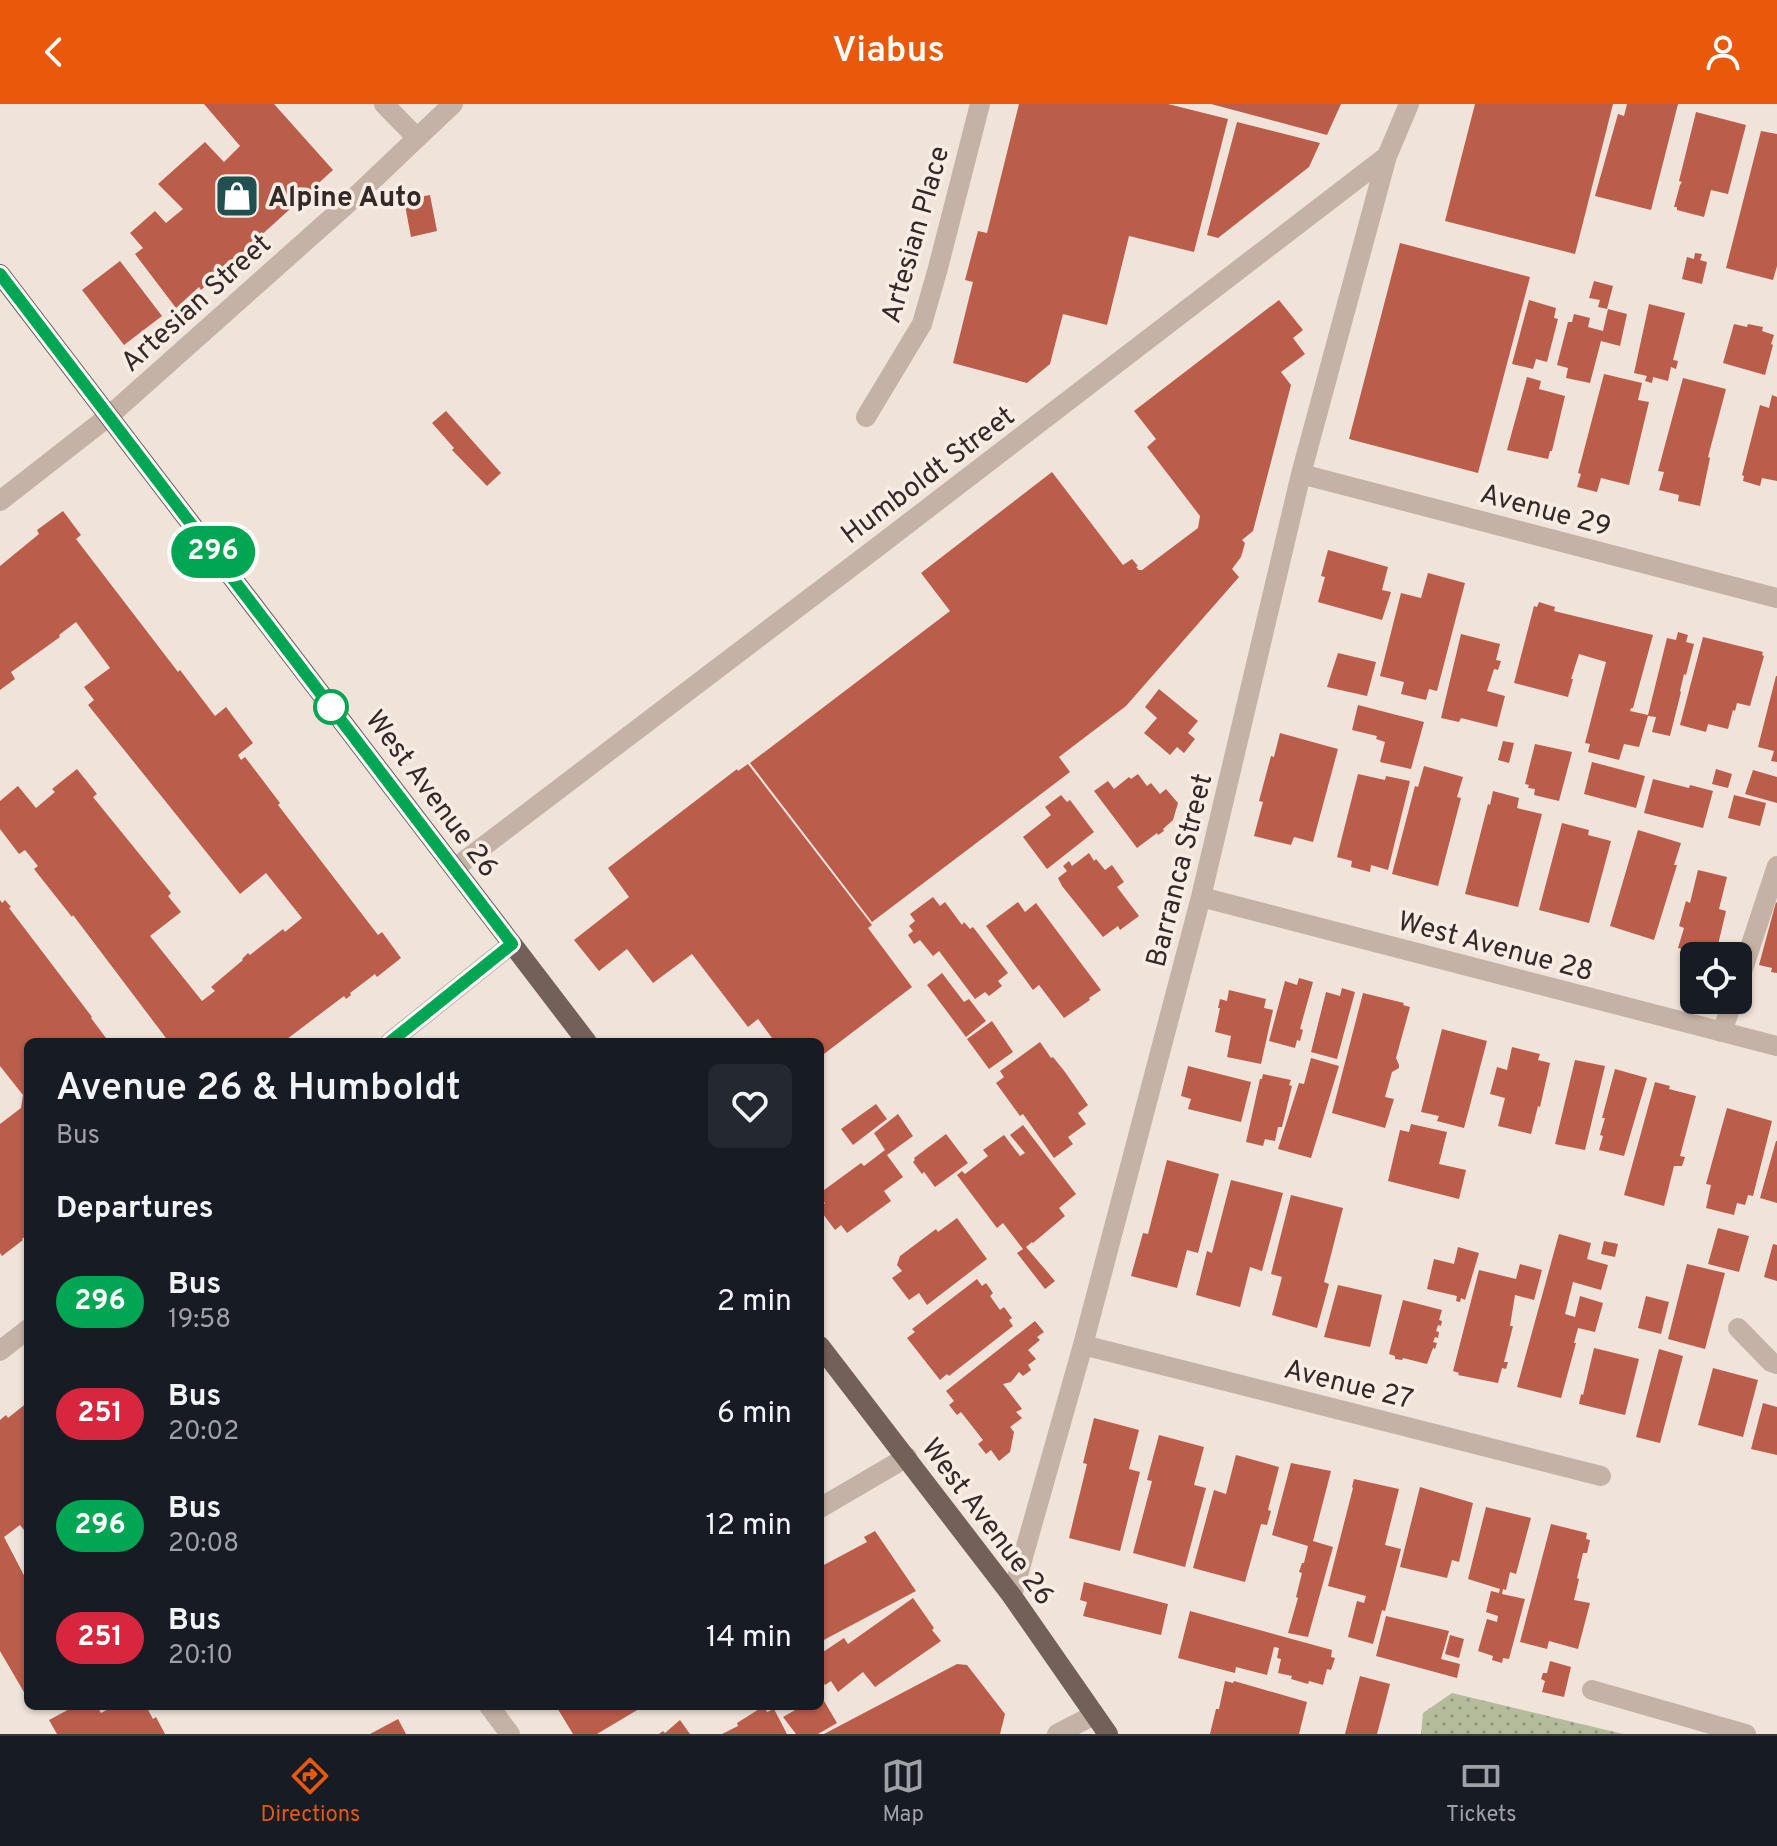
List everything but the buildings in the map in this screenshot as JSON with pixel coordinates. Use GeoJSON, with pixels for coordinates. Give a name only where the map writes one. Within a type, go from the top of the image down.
{"type":"FeatureCollection","features":[{"type":"Feature","properties":{"kind":"main road","name":"West Avenue 26"},"geometry":{"type":"LineString","coordinates":[[0,274],[584,1038]]}},
{"type":"Feature","properties":{"kind":"main road","name":"West Avenue 26"},"geometry":{"type":"LineString","coordinates":[[824,1351],[1012,1596],[1108,1734]]}},
{"type":"Feature","properties":{"kind":"street"},"geometry":{"type":"LineString","coordinates":[[384,104],[417,138]]}},
{"type":"Feature","properties":{"kind":"street","name":"Artesian Street"},"geometry":{"type":"LineString","coordinates":[[0,501],[109,416],[355,197],[453,104]]}},
{"type":"Feature","properties":{"kind":"street","name":"Artesian Place"},"geometry":{"type":"LineString","coordinates":[[866,417],[922,324],[980,104]]}},
{"type":"Feature","properties":{"kind":"street","name":"Humboldt Street"},"geometry":{"type":"LineString","coordinates":[[455,868],[1387,156],[1409,104]]}},
{"type":"Feature","properties":{"kind":"street","name":"Barranca Street"},"geometry":{"type":"LineString","coordinates":[[1012,1596],[1083,1345],[1201,897],[1301,474],[1387,156]]}},
{"type":"Feature","properties":{"kind":"street","name":"Avenue 29"},"geometry":{"type":"LineString","coordinates":[[1301,474],[1777,598]]}},
{"type":"Feature","properties":{"kind":"street"},"geometry":{"type":"LineString","coordinates":[[1752,942],[1777,866]]}},
{"type":"Feature","properties":{"kind":"street","name":"West Avenue 28"},"geometry":{"type":"LineString","coordinates":[[1201,897],[1777,1046]]}},
{"type":"Feature","properties":{"kind":"street"},"geometry":{"type":"LineString","coordinates":[[395,1038],[512,944]]}},
{"type":"Feature","properties":{"kind":"street"},"geometry":{"type":"LineString","coordinates":[[1722,1032],[1728,1014]]}},
{"type":"Feature","properties":{"kind":"street"},"geometry":{"type":"LineString","coordinates":[[1738,1328],[1771,1362],[1777,1364]]}},
{"type":"Feature","properties":{"kind":"street"},"geometry":{"type":"LineString","coordinates":[[0,1351],[24,1332]]}},
{"type":"Feature","properties":{"kind":"street","name":"Avenue 27"},"geometry":{"type":"LineString","coordinates":[[1083,1345],[1601,1476]]}},
{"type":"Feature","properties":{"kind":"street"},"geometry":{"type":"LineString","coordinates":[[824,1506],[907,1457]]}},
{"type":"Feature","properties":{"kind":"street"},"geometry":{"type":"LineString","coordinates":[[1592,1690],[1746,1734]]}},
{"type":"Feature","properties":{"kind":"street"},"geometry":{"type":"LineString","coordinates":[[492,1710],[510,1734]]}},
{"type":"Feature","properties":{"kind":"street"},"geometry":{"type":"LineString","coordinates":[[1057,1734],[1094,1715]]}},
{"type":"Feature","properties":{"kind":"green space"},"geometry":{"type":"Polygon","coordinates":[[[1452,1693],[1623,1734],[1421,1734],[1423,1713],[1452,1693]]]}},
{"type":"Feature","properties":{"kind":"bus line","name":"296"},"geometry":{"type":"LineString","coordinates":[[0,274],[512,944],[395,1038]]}},
{"type":"Feature","properties":{"kind":"place","name":"Alpine Auto"},"geometry":{"type":"Point","coordinates":[237,196]}}]}
